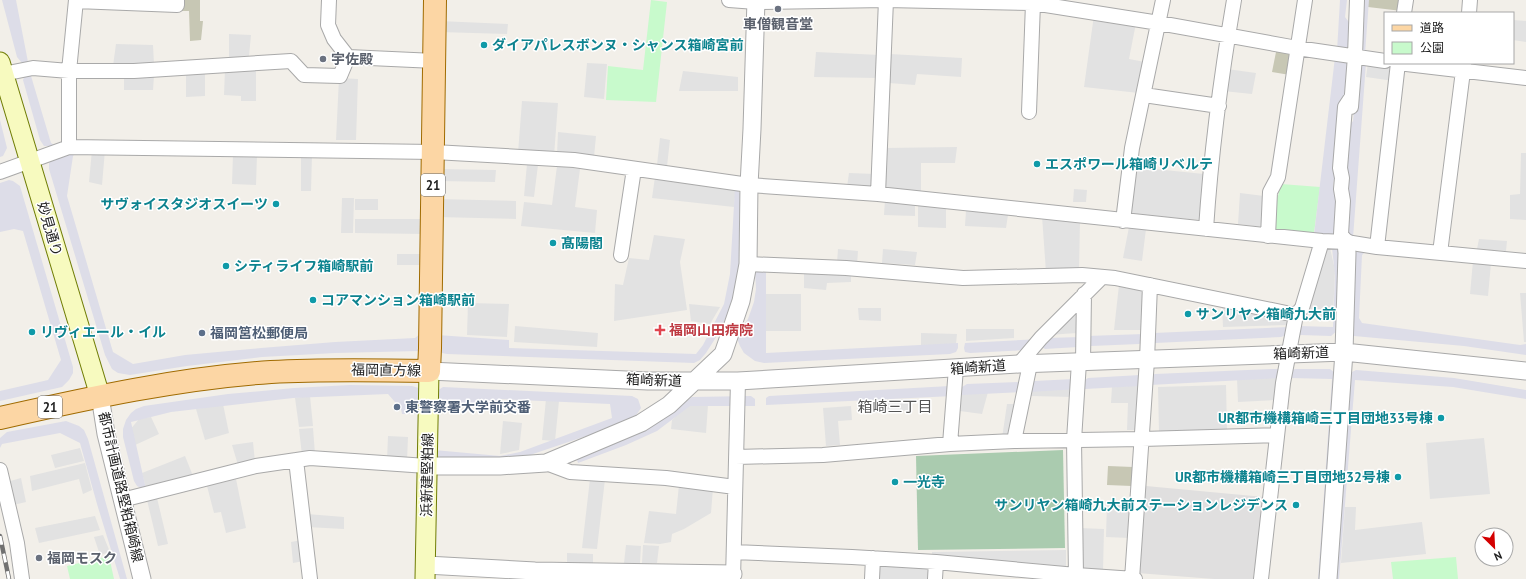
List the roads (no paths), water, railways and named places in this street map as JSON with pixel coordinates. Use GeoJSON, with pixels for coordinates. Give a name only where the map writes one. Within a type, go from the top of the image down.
{"type":"FeatureCollection","features":[{"type":"Feature","properties":{"kind":"main road","name":"福岡直方線"},"geometry":{"type":"LineString","coordinates":[[0,418],[100,396],[209,379],[270,372],[323,370],[429,371],[434,152],[435,0]]}},
{"type":"Feature","properties":{"kind":"main road","name":"妙見通り"},"geometry":{"type":"LineString","coordinates":[[3,79],[30,161],[100,396]]}},
{"type":"Feature","properties":{"kind":"main road","name":"浜新建堅粕線"},"geometry":{"type":"LineString","coordinates":[[425,572],[429,371]]}},
{"type":"Feature","properties":{"kind":"street"},"geometry":{"type":"LineString","coordinates":[[69,147],[69,71],[76,0],[177,5],[177,0]]}},
{"type":"Feature","properties":{"kind":"street"},"geometry":{"type":"LineString","coordinates":[[329,0],[328,25],[334,39],[348,57],[435,61]]}},
{"type":"Feature","properties":{"kind":"street"},"geometry":{"type":"LineString","coordinates":[[729,0],[886,0],[1033,4],[1051,3],[1297,48],[1384,61]]}},
{"type":"Feature","properties":{"kind":"street"},"geometry":{"type":"LineString","coordinates":[[878,194],[886,0]]}},
{"type":"Feature","properties":{"kind":"street"},"geometry":{"type":"LineString","coordinates":[[1123,221],[1132,148],[1163,0]]}},
{"type":"Feature","properties":{"kind":"street"},"geometry":{"type":"LineString","coordinates":[[1206,229],[1210,172],[1218,106],[1234,0]]}},
{"type":"Feature","properties":{"kind":"street"},"geometry":{"type":"LineString","coordinates":[[1268,236],[1270,192],[1278,176],[1305,0]]}},
{"type":"Feature","properties":{"kind":"street"},"geometry":{"type":"LineString","coordinates":[[1352,0],[1351,19],[1356,27]]}},
{"type":"Feature","properties":{"kind":"street"},"geometry":{"type":"LineString","coordinates":[[1328,579],[1344,352],[1348,253],[1346,242],[1341,234],[1343,201],[1340,168],[1343,128],[1350,119],[1355,56],[1357,0]]}},
{"type":"Feature","properties":{"kind":"street"},"geometry":{"type":"LineString","coordinates":[[1404,12],[1406,0]]}},
{"type":"Feature","properties":{"kind":"street"},"geometry":{"type":"LineString","coordinates":[[1469,12],[1470,0]]}},
{"type":"Feature","properties":{"kind":"street"},"geometry":{"type":"LineString","coordinates":[[122,500],[256,466],[310,458],[427,466],[500,466],[546,463],[641,423],[669,405],[723,354],[740,300],[748,264],[749,185],[753,122],[756,1]]}},
{"type":"Feature","properties":{"kind":"street"},"geometry":{"type":"LineString","coordinates":[[1029,112],[1033,4]]}},
{"type":"Feature","properties":{"kind":"street"},"geometry":{"type":"LineString","coordinates":[[3,79],[33,68],[69,71],[134,71],[291,61],[304,75],[340,76],[348,57]]}},
{"type":"Feature","properties":{"kind":"street"},"geometry":{"type":"LineString","coordinates":[[1377,247],[1398,64]]}},
{"type":"Feature","properties":{"kind":"street"},"geometry":{"type":"LineString","coordinates":[[1414,64],[1463,67],[1526,78]]}},
{"type":"Feature","properties":{"kind":"street"},"geometry":{"type":"LineString","coordinates":[[1440,253],[1463,67]]}},
{"type":"Feature","properties":{"kind":"street"},"geometry":{"type":"LineString","coordinates":[[1144,95],[1218,106]]}},
{"type":"Feature","properties":{"kind":"street"},"geometry":{"type":"LineString","coordinates":[[0,172],[69,147],[434,152],[574,160],[749,185],[878,194],[1322,242],[1346,242],[1377,247],[1526,261]]}},
{"type":"Feature","properties":{"kind":"street"},"geometry":{"type":"LineString","coordinates":[[0,161],[30,161]]}},
{"type":"Feature","properties":{"kind":"street"},"geometry":{"type":"LineString","coordinates":[[621,255],[634,169]]}},
{"type":"Feature","properties":{"kind":"street"},"geometry":{"type":"LineString","coordinates":[[1261,579],[1288,353],[1296,315],[1302,308],[1322,242]]}},
{"type":"Feature","properties":{"kind":"street"},"geometry":{"type":"LineString","coordinates":[[748,264],[846,268],[963,278],[1082,275],[1115,278],[1296,315]]}},
{"type":"Feature","properties":{"kind":"street"},"geometry":{"type":"LineString","coordinates":[[1014,441],[1024,364],[1041,338],[1102,277]]}},
{"type":"Feature","properties":{"kind":"street"},"geometry":{"type":"LineString","coordinates":[[734,552],[936,562],[984,573],[1076,575],[1133,579],[1147,360],[1150,285]]}},
{"type":"Feature","properties":{"kind":"street"},"geometry":{"type":"LineString","coordinates":[[1076,575],[1074,440],[1081,362],[1084,294]]}},
{"type":"Feature","properties":{"kind":"street","name":"箱崎新道"},"geometry":{"type":"LineString","coordinates":[[429,371],[692,382],[738,381],[1024,364],[1344,352],[1526,371]]}},
{"type":"Feature","properties":{"kind":"street"},"geometry":{"type":"LineString","coordinates":[[950,444],[956,368]]}},
{"type":"Feature","properties":{"kind":"street"},"geometry":{"type":"LineString","coordinates":[[425,572],[535,571],[733,577],[738,381]]}},
{"type":"Feature","properties":{"kind":"street","name":"都市計画道路堅粕箱崎線"},"geometry":{"type":"LineString","coordinates":[[100,396],[106,434],[142,579]]}},
{"type":"Feature","properties":{"kind":"street"},"geometry":{"type":"LineString","coordinates":[[736,457],[823,455],[950,444],[1014,441],[1277,435]]}},
{"type":"Feature","properties":{"kind":"street"},"geometry":{"type":"LineString","coordinates":[[296,460],[310,579]]}},
{"type":"Feature","properties":{"kind":"street"},"geometry":{"type":"LineString","coordinates":[[546,463],[570,472],[666,478],[735,487]]}},
{"type":"Feature","properties":{"kind":"street"},"geometry":{"type":"LineString","coordinates":[[0,470],[17,543],[22,579]]}},
{"type":"Feature","properties":{"kind":"street"},"geometry":{"type":"LineString","coordinates":[[872,579],[873,558]]}},
{"type":"Feature","properties":{"kind":"street"},"geometry":{"type":"LineString","coordinates":[[935,579],[936,562]]}},
{"type":"Feature","properties":{"kind":"railway"},"geometry":{"type":"LineString","coordinates":[[0,536],[9,579]]}},
{"type":"Feature","properties":{"kind":"place","name":"車僧観音堂"},"geometry":{"type":"Point","coordinates":[778,9]}},
{"type":"Feature","properties":{"kind":"place","name":"ダイアパレスボンヌ・シャンス箱崎宮前"},"geometry":{"type":"Point","coordinates":[484,45]}},
{"type":"Feature","properties":{"kind":"place","name":"宇佐殿"},"geometry":{"type":"Point","coordinates":[323,59]}},
{"type":"Feature","properties":{"kind":"place","name":"エスポワール箱崎リベルテ"},"geometry":{"type":"Point","coordinates":[1037,164]}},
{"type":"Feature","properties":{"kind":"place","name":"サヴォイスタジオスイーツ"},"geometry":{"type":"Point","coordinates":[276,204]}},
{"type":"Feature","properties":{"kind":"place","name":"髙陽閣"},"geometry":{"type":"Point","coordinates":[553,243]}},
{"type":"Feature","properties":{"kind":"place","name":"シティライフ箱崎駅前"},"geometry":{"type":"Point","coordinates":[226,266]}},
{"type":"Feature","properties":{"kind":"place","name":"コアマンション箱崎駅前"},"geometry":{"type":"Point","coordinates":[313,300]}},
{"type":"Feature","properties":{"kind":"place","name":"サンリヤン箱崎九大前"},"geometry":{"type":"Point","coordinates":[1188,314]}},
{"type":"Feature","properties":{"kind":"place","name":"福岡山田病院"},"geometry":{"type":"Point","coordinates":[660,330]}},
{"type":"Feature","properties":{"kind":"place","name":"リヴィエール・イル"},"geometry":{"type":"Point","coordinates":[32,332]}},
{"type":"Feature","properties":{"kind":"place","name":"福岡筥松郵便局"},"geometry":{"type":"Point","coordinates":[202,333]}},
{"type":"Feature","properties":{"kind":"place","name":"東警察署大学前交番"},"geometry":{"type":"Point","coordinates":[397,407]}},
{"type":"Feature","properties":{"kind":"place","name":"UR都市機構箱崎三丁目団地33号棟"},"geometry":{"type":"Point","coordinates":[1441,418]}},
{"type":"Feature","properties":{"kind":"place","name":"UR都市機構箱崎三丁目団地32号棟"},"geometry":{"type":"Point","coordinates":[1398,477]}},
{"type":"Feature","properties":{"kind":"place","name":"一光寺"},"geometry":{"type":"Point","coordinates":[895,482]}},
{"type":"Feature","properties":{"kind":"place","name":"サンリヤン箱崎九大前ステーションレジデンス"},"geometry":{"type":"Point","coordinates":[1296,505]}},
{"type":"Feature","properties":{"kind":"place","name":"福岡モスク"},"geometry":{"type":"Point","coordinates":[39,558]}},
{"type":"Feature","properties":{"kind":"district","name":"箱崎三丁目"},"geometry":{"type":"Point","coordinates":[895,407]}}]}
